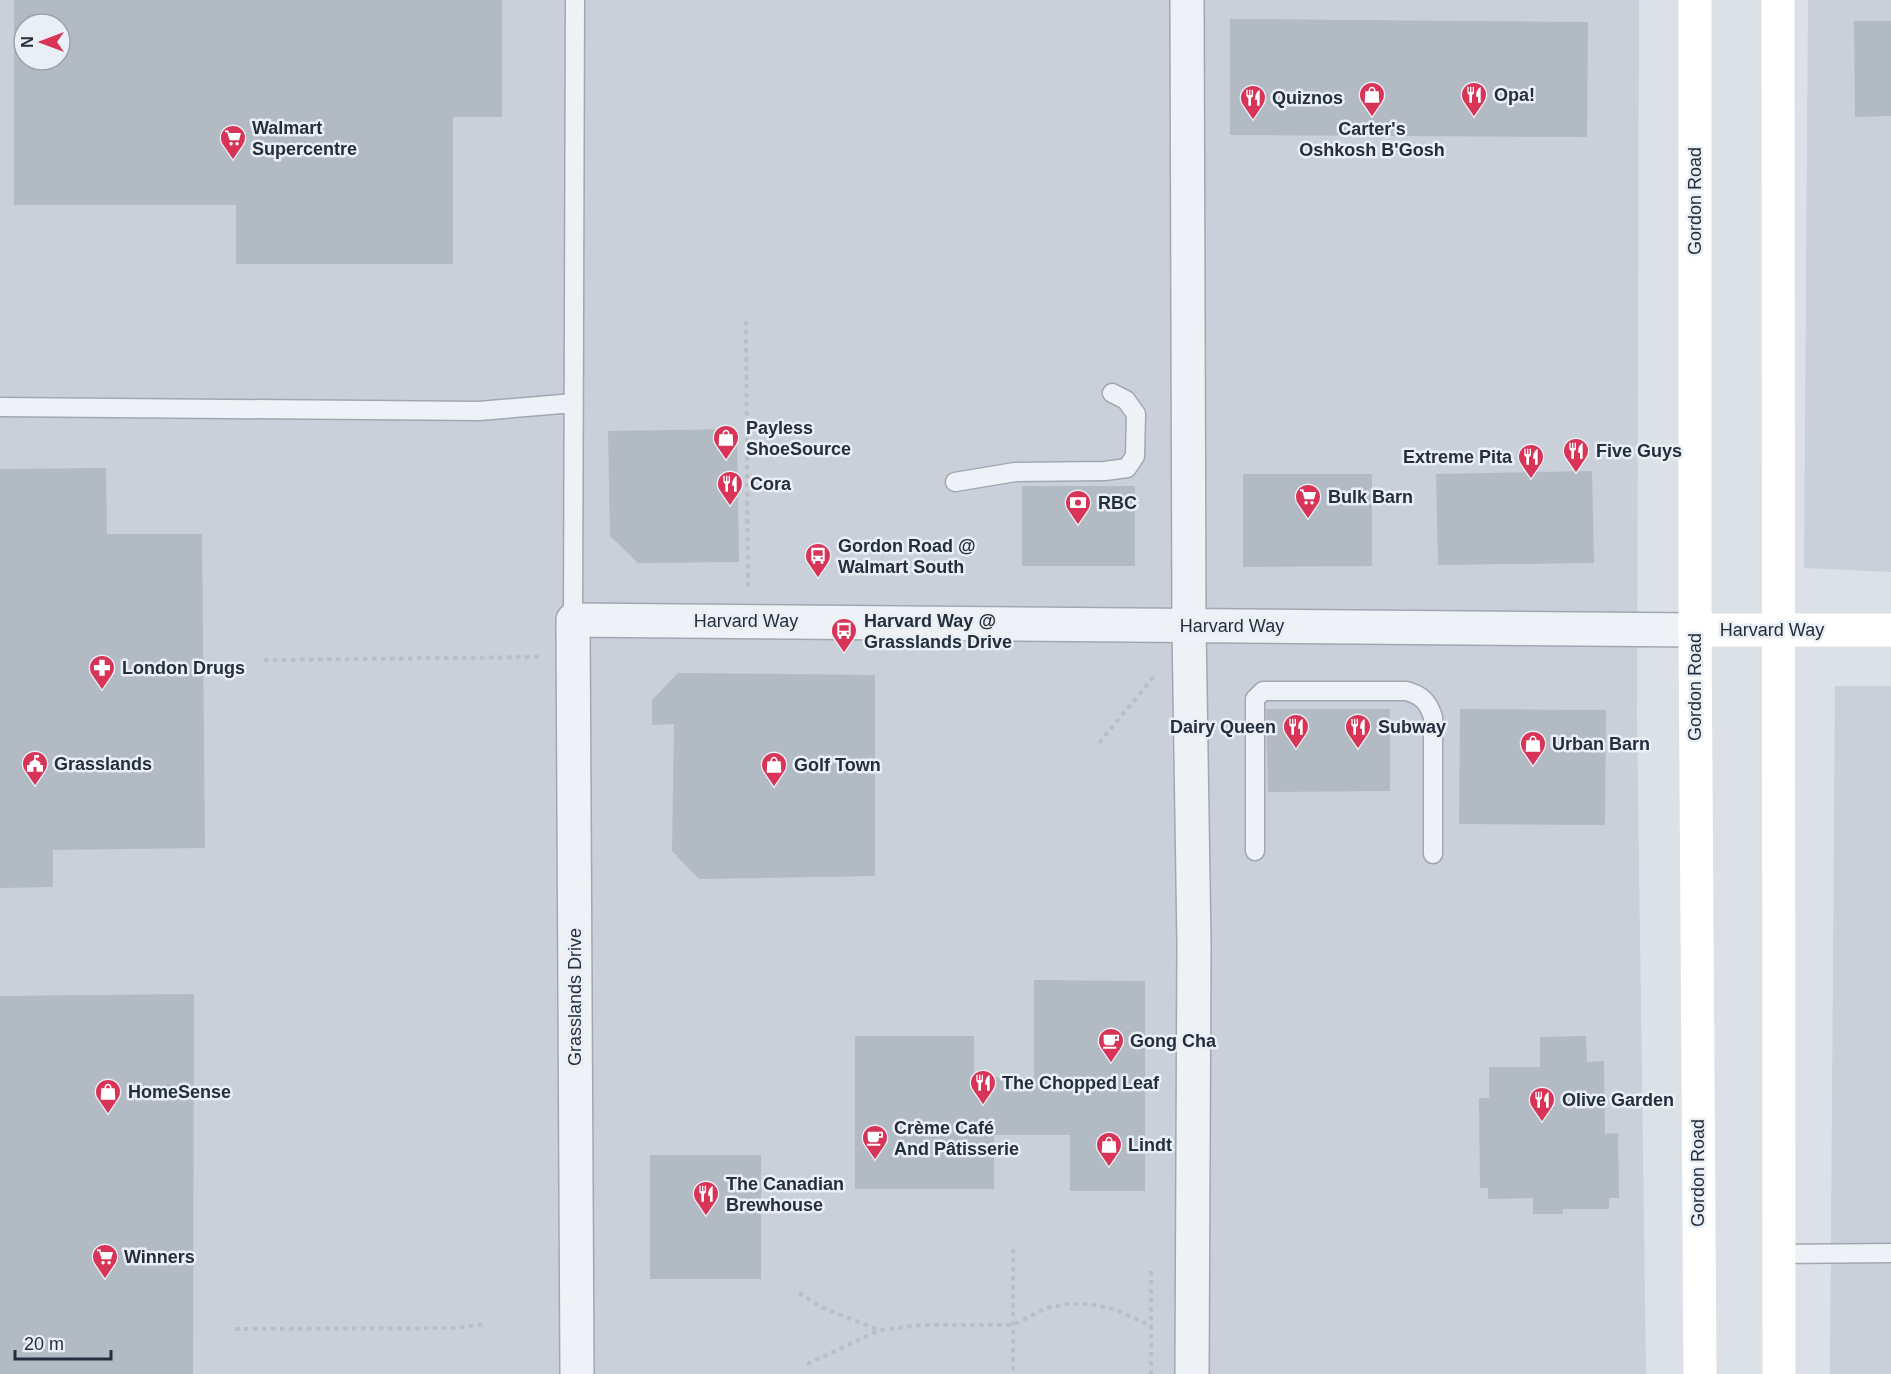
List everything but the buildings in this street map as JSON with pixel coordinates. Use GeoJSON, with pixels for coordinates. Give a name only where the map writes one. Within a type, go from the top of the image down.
{"type":"FeatureCollection","features":[{"type":"Feature","properties":{"kind":"main road","name":"Gordon Road"},"geometry":{"type":"LineString","coordinates":[[1695,0],[1695,630],[1700,1374]]}},
{"type":"Feature","properties":{"kind":"main road"},"geometry":{"type":"LineString","coordinates":[[1778,0],[1779,1374]]}},
{"type":"Feature","properties":{"kind":"main road","name":"Harvard Way"},"geometry":{"type":"LineString","coordinates":[[1695,630],[1891,630]]}},
{"type":"Feature","properties":{"kind":"street"},"geometry":{"type":"LineString","coordinates":[[1187,0],[1189,626],[1194,944],[1192,1374]]}},
{"type":"Feature","properties":{"kind":"street","name":"Harvard Way"},"geometry":{"type":"LineString","coordinates":[[573,620],[1695,630]]}},
{"type":"Feature","properties":{"kind":"street","name":"Grasslands Drive"},"geometry":{"type":"LineString","coordinates":[[573,620],[577,1374]]}},
{"type":"Feature","properties":{"kind":"lane"},"geometry":{"type":"LineString","coordinates":[[573,620],[574,0]]}},
{"type":"Feature","properties":{"kind":"lane"},"geometry":{"type":"LineString","coordinates":[[955,482],[1015,472],[1105,471],[1127,468],[1135,456],[1136,414],[1126,400],[1112,393]]}},
{"type":"Feature","properties":{"kind":"lane"},"geometry":{"type":"LineString","coordinates":[[0,407],[479,411],[574,403]]}},
{"type":"Feature","properties":{"kind":"lane"},"geometry":{"type":"LineString","coordinates":[[1255,851],[1255,699],[1263,691],[1406,691],[1418,694],[1428,703],[1433,717],[1433,854]]}},
{"type":"Feature","properties":{"kind":"lane"},"geometry":{"type":"LineString","coordinates":[[1778,1254],[1891,1253]]}},
{"type":"Feature","properties":{"kind":"path"},"geometry":{"type":"LineString","coordinates":[[746,321],[748,621]]}},
{"type":"Feature","properties":{"kind":"path"},"geometry":{"type":"LineString","coordinates":[[264,660],[573,657]]}},
{"type":"Feature","properties":{"kind":"path"},"geometry":{"type":"LineString","coordinates":[[1099,744],[1158,671]]}},
{"type":"Feature","properties":{"kind":"path"},"geometry":{"type":"LineString","coordinates":[[1012,1249],[1013,1374]]}},
{"type":"Feature","properties":{"kind":"path"},"geometry":{"type":"LineString","coordinates":[[1151,1271],[1151,1374]]}},
{"type":"Feature","properties":{"kind":"path"},"geometry":{"type":"LineString","coordinates":[[800,1293],[823,1308],[880,1330]]}},
{"type":"Feature","properties":{"kind":"path"},"geometry":{"type":"LineString","coordinates":[[807,1365],[880,1330],[923,1325],[1013,1325],[1046,1308],[1067,1304],[1088,1304],[1114,1310],[1151,1326]]}},
{"type":"Feature","properties":{"kind":"path"},"geometry":{"type":"LineString","coordinates":[[234,1329],[454,1328],[486,1324]]}},
{"type":"Feature","properties":{"kind":"shaded area","name":"Grasslands"},"geometry":{"type":"Polygon","coordinates":[[[0,0],[1639,0],[1637,717],[1646,1374],[0,1374],[0,0]]]}},
{"type":"Feature","properties":{"kind":"shaded area"},"geometry":{"type":"Polygon","coordinates":[[[1808,0],[1891,0],[1891,572],[1804,568],[1808,0]]]}},
{"type":"Feature","properties":{"kind":"shaded area"},"geometry":{"type":"Polygon","coordinates":[[[1835,686],[1891,686],[1891,1374],[1830,1374],[1835,686]]]}},
{"type":"Feature","properties":{"kind":"place","name":"Carter's Oshkosh B'Gosh"},"geometry":{"type":"Point","coordinates":[1372,118]}},
{"type":"Feature","properties":{"kind":"place","name":"Opa!"},"geometry":{"type":"Point","coordinates":[1474,118]}},
{"type":"Feature","properties":{"kind":"place","name":"Quiznos"},"geometry":{"type":"Point","coordinates":[1253,121]}},
{"type":"Feature","properties":{"kind":"place","name":"Walmart Supercentre"},"geometry":{"type":"Point","coordinates":[233,161]}},
{"type":"Feature","properties":{"kind":"place","name":"Payless ShoeSource"},"geometry":{"type":"Point","coordinates":[726,461]}},
{"type":"Feature","properties":{"kind":"place","name":"Five Guys"},"geometry":{"type":"Point","coordinates":[1576,474]}},
{"type":"Feature","properties":{"kind":"place","name":"Extreme Pita"},"geometry":{"type":"Point","coordinates":[1531,480]}},
{"type":"Feature","properties":{"kind":"place","name":"Cora"},"geometry":{"type":"Point","coordinates":[730,507]}},
{"type":"Feature","properties":{"kind":"place","name":"Bulk Barn"},"geometry":{"type":"Point","coordinates":[1308,520]}},
{"type":"Feature","properties":{"kind":"place","name":"RBC"},"geometry":{"type":"Point","coordinates":[1078,526]}},
{"type":"Feature","properties":{"kind":"place","name":"Gordon Road @ Walmart South"},"geometry":{"type":"Point","coordinates":[818,579]}},
{"type":"Feature","properties":{"kind":"place","name":"Harvard Way @ Grasslands Drive"},"geometry":{"type":"Point","coordinates":[844,654]}},
{"type":"Feature","properties":{"kind":"place","name":"London Drugs"},"geometry":{"type":"Point","coordinates":[102,691]}},
{"type":"Feature","properties":{"kind":"place","name":"Dairy Queen"},"geometry":{"type":"Point","coordinates":[1296,750]}},
{"type":"Feature","properties":{"kind":"place","name":"Subway"},"geometry":{"type":"Point","coordinates":[1358,750]}},
{"type":"Feature","properties":{"kind":"place","name":"Urban Barn"},"geometry":{"type":"Point","coordinates":[1533,767]}},
{"type":"Feature","properties":{"kind":"place","name":"Grasslands"},"geometry":{"type":"Point","coordinates":[35,787]}},
{"type":"Feature","properties":{"kind":"place","name":"Golf Town"},"geometry":{"type":"Point","coordinates":[774,788]}},
{"type":"Feature","properties":{"kind":"place","name":"Gong Cha"},"geometry":{"type":"Point","coordinates":[1111,1064]}},
{"type":"Feature","properties":{"kind":"place","name":"The Chopped Leaf"},"geometry":{"type":"Point","coordinates":[983,1106]}},
{"type":"Feature","properties":{"kind":"place","name":"HomeSense"},"geometry":{"type":"Point","coordinates":[108,1115]}},
{"type":"Feature","properties":{"kind":"place","name":"Olive Garden"},"geometry":{"type":"Point","coordinates":[1542,1123]}},
{"type":"Feature","properties":{"kind":"place","name":"Crème Café And Pâtisserie"},"geometry":{"type":"Point","coordinates":[875,1161]}},
{"type":"Feature","properties":{"kind":"place","name":"Lindt"},"geometry":{"type":"Point","coordinates":[1109,1168]}},
{"type":"Feature","properties":{"kind":"place","name":"The Canadian Brewhouse"},"geometry":{"type":"Point","coordinates":[706,1217]}},
{"type":"Feature","properties":{"kind":"place","name":"Winners"},"geometry":{"type":"Point","coordinates":[105,1280]}}]}
